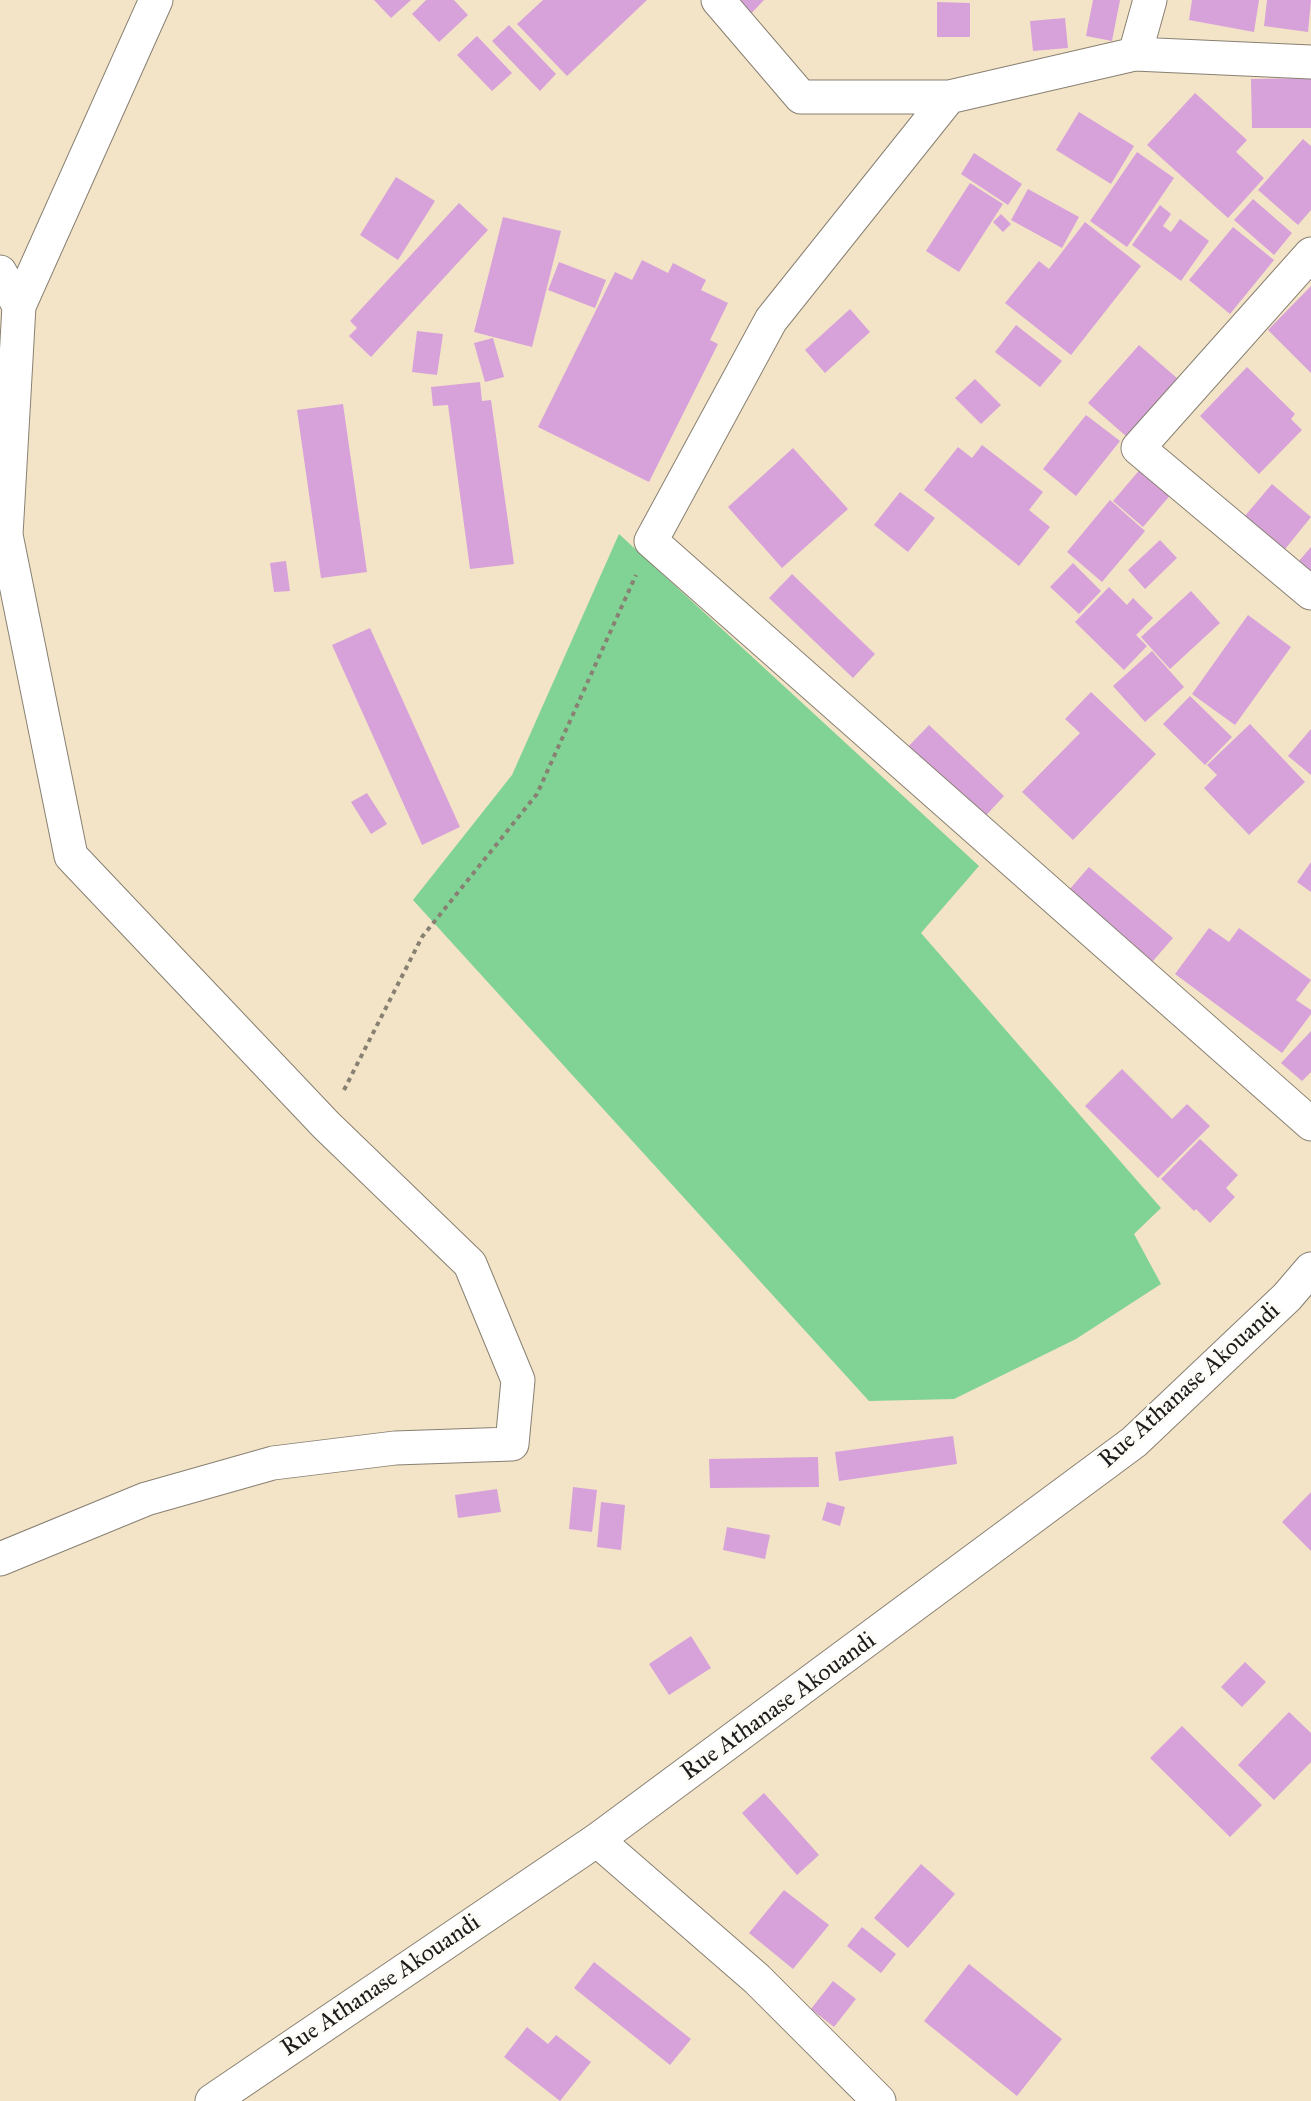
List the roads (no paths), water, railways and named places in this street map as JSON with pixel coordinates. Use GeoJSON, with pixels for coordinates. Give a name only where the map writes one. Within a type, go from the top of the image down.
{"type":"FeatureCollection","features":[{"type":"Feature","properties":{"kind":"street"},"geometry":{"type":"LineString","coordinates":[[0,1559],[146,1499],[273,1463],[395,1448],[512,1444],[518,1380],[470,1264],[326,1125],[71,856],[6,535],[19,306],[156,0]]}},
{"type":"Feature","properties":{"kind":"street"},"geometry":{"type":"LineString","coordinates":[[718,0],[801,97],[949,97],[1135,54],[1311,62]]}},
{"type":"Feature","properties":{"kind":"street"},"geometry":{"type":"LineString","coordinates":[[1135,54],[1150,0]]}},
{"type":"Feature","properties":{"kind":"street"},"geometry":{"type":"LineString","coordinates":[[949,97],[771,320],[651,541],[1311,1124]]}},
{"type":"Feature","properties":{"kind":"street"},"geometry":{"type":"LineString","coordinates":[[1311,254],[1138,448],[1311,593]]}},
{"type":"Feature","properties":{"kind":"street"},"geometry":{"type":"LineString","coordinates":[[0,272],[19,306]]}},
{"type":"Feature","properties":{"kind":"street","name":"Rue Athanase Akouandi"},"geometry":{"type":"LineString","coordinates":[[212,2101],[597,1840],[1134,1442],[1287,1297],[1311,1269]]}},
{"type":"Feature","properties":{"kind":"street"},"geometry":{"type":"LineString","coordinates":[[597,1840],[757,1979],[879,2101]]}}]}
